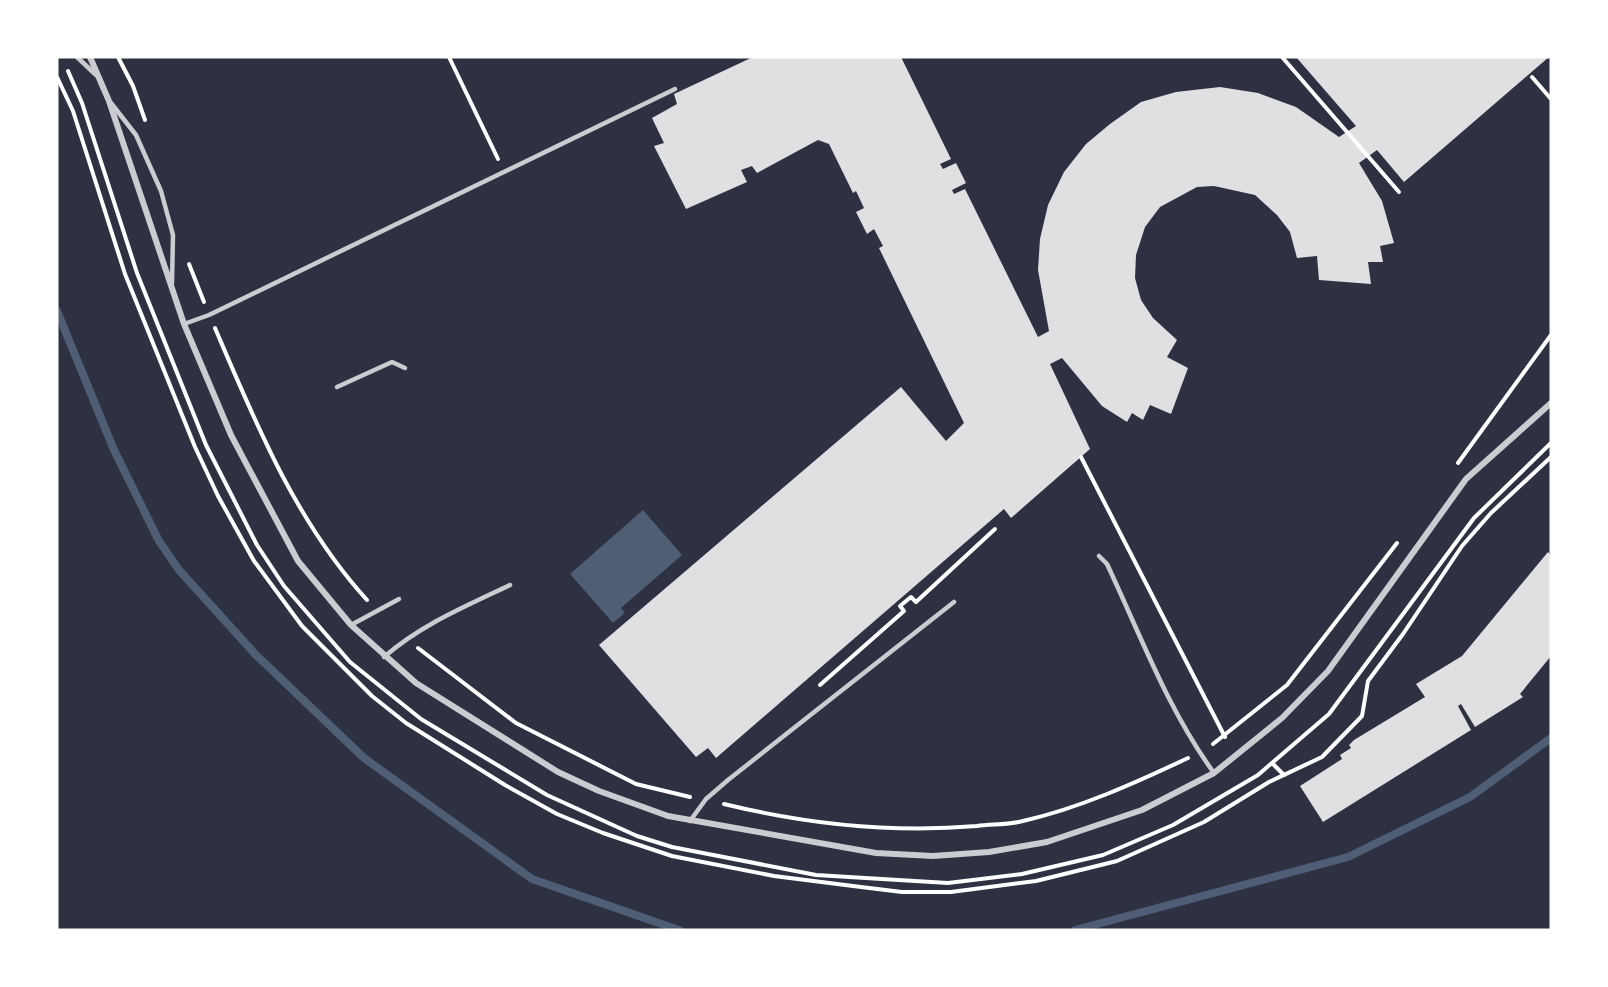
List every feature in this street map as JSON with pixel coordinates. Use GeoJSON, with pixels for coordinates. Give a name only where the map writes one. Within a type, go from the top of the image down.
{"type":"FeatureCollection","features":[{"type":"Feature","properties":{"kind":"street"},"geometry":{"type":"LineString","coordinates":[[90,57],[109,101],[184,324],[231,435],[276,524],[298,561],[351,625],[384,657],[416,683],[558,772],[599,791],[668,816],[876,853],[933,856],[989,852],[1047,842],[1115,821],[1169,797],[1233,760],[1282,718],[1328,671],[1466,479],[1551,403]]}},
{"type":"Feature","properties":{"kind":"lane"},"geometry":{"type":"LineString","coordinates":[[76,57],[98,76]]}},
{"type":"Feature","properties":{"kind":"lane"},"geometry":{"type":"LineString","coordinates":[[184,324],[209,315],[675,89]]}},
{"type":"Feature","properties":{"kind":"lane"},"geometry":{"type":"LineString","coordinates":[[109,101],[136,135],[160,191],[173,235],[172,290]]}},
{"type":"Feature","properties":{"kind":"lane"},"geometry":{"type":"LineString","coordinates":[[337,387],[392,362],[405,368]]}},
{"type":"Feature","properties":{"kind":"lane"},"geometry":{"type":"LineString","coordinates":[[1099,556],[1107,564],[1171,702],[1199,753],[1214,773]]}},
{"type":"Feature","properties":{"kind":"lane"},"geometry":{"type":"LineString","coordinates":[[384,657],[406,638],[444,616],[510,585]]}},
{"type":"Feature","properties":{"kind":"lane"},"geometry":{"type":"LineString","coordinates":[[351,625],[399,599]]}},
{"type":"Feature","properties":{"kind":"lane"},"geometry":{"type":"LineString","coordinates":[[690,821],[706,799],[954,602]]}},
{"type":"Feature","properties":{"kind":"path"},"geometry":{"type":"LineString","coordinates":[[117,57],[133,86],[148,130]]}},
{"type":"Feature","properties":{"kind":"path"},"geometry":{"type":"LineString","coordinates":[[449,57],[504,171]]}},
{"type":"Feature","properties":{"kind":"path"},"geometry":{"type":"LineString","coordinates":[[1282,57],[1399,192]]}},
{"type":"Feature","properties":{"kind":"path"},"geometry":{"type":"LineString","coordinates":[[57,77],[73,111],[125,274],[195,447],[218,496],[254,561],[302,626],[372,696],[406,723],[505,785],[557,814],[603,834],[672,856],[774,876],[902,892],[951,892],[1036,882],[1117,861],[1204,822],[1269,782],[1322,757],[1362,716],[1368,681],[1403,634],[1462,546],[1491,513],[1551,457]]}},
{"type":"Feature","properties":{"kind":"path"},"geometry":{"type":"LineString","coordinates":[[1533,77],[1551,99]]}},
{"type":"Feature","properties":{"kind":"path"},"geometry":{"type":"LineString","coordinates":[[75,87],[137,273],[193,414],[257,545],[284,586],[350,662],[421,719],[547,795],[638,836],[672,847],[738,862],[816,875],[948,883],[1022,874],[1103,855],[1173,825],[1241,787],[1273,764],[1329,714],[1474,518],[1551,443]]}},
{"type":"Feature","properties":{"kind":"path"},"geometry":{"type":"LineString","coordinates":[[189,262],[209,315],[274,460],[318,541],[342,573],[377,612]]}},
{"type":"Feature","properties":{"kind":"path"},"geometry":{"type":"LineString","coordinates":[[1451,472],[1551,335]]}},
{"type":"Feature","properties":{"kind":"path"},"geometry":{"type":"LineString","coordinates":[[1081,458],[1225,737],[1233,760]]}},
{"type":"Feature","properties":{"kind":"path"},"geometry":{"type":"LineString","coordinates":[[900,606],[911,597],[916,602],[995,529]]}},
{"type":"Feature","properties":{"kind":"path"},"geometry":{"type":"LineString","coordinates":[[406,638],[516,723],[636,784],[758,812],[851,825],[944,829],[1010,823],[1086,802],[1141,781],[1199,753],[1225,737],[1287,685],[1403,536]]}},
{"type":"Feature","properties":{"kind":"path"},"geometry":{"type":"LineString","coordinates":[[1273,764],[1284,775]]}},
{"type":"Feature","properties":{"kind":"water"},"geometry":{"type":"Polygon","coordinates":[[[643,510],[682,555],[621,608],[625,613],[613,623],[570,574],[643,510]]]}},
{"type":"Feature","properties":{"kind":"building"},"geometry":{"type":"Polygon","coordinates":[[[753,57],[901,57],[951,159],[940,164],[943,169],[956,163],[966,183],[952,190],[954,194],[965,189],[1038,337],[1049,331],[1038,270],[1040,239],[1048,205],[1064,172],[1086,144],[1141,102],[1176,92],[1220,87],[1258,93],[1296,107],[1339,137],[1356,126],[1296,57],[1549,57],[1404,182],[1377,150],[1359,163],[1382,201],[1394,243],[1380,246],[1383,262],[1368,262],[1371,284],[1319,280],[1317,256],[1297,258],[1290,232],[1277,215],[1255,195],[1214,186],[1197,187],[1160,207],[1145,227],[1136,255],[1135,278],[1141,300],[1153,318],[1177,340],[1167,357],[1188,368],[1171,414],[1150,405],[1143,420],[1132,413],[1127,422],[1102,406],[1062,358],[1050,364],[1090,449],[1011,518],[1004,509],[716,758],[708,748],[696,757],[599,645],[901,387],[946,441],[964,423],[879,248],[883,246],[874,229],[867,234],[856,212],[864,208],[856,191],[853,193],[829,144],[818,140],[757,173],[752,166],[741,170],[747,182],[686,209],[654,146],[664,143],[652,118],[677,104],[674,94],[753,57]]]}},
{"type":"Feature","properties":{"kind":"building"},"geometry":{"type":"Polygon","coordinates":[[[1548,552],[1551,555],[1551,656],[1520,694],[1523,697],[1475,727],[1461,704],[1458,706],[1471,730],[1323,822],[1300,786],[1342,759],[1340,755],[1351,748],[1349,745],[1354,740],[1425,697],[1416,684],[1462,656],[1548,552]]]}},
{"type":"Feature","properties":{"kind":"waterway"},"geometry":{"type":"LineString","coordinates":[[57,311],[114,450],[159,541],[179,570],[256,655],[364,758],[532,879],[679,930]]}},
{"type":"Feature","properties":{"kind":"waterway"},"geometry":{"type":"LineString","coordinates":[[1075,930],[1348,857],[1470,797],[1551,738]]}}]}
